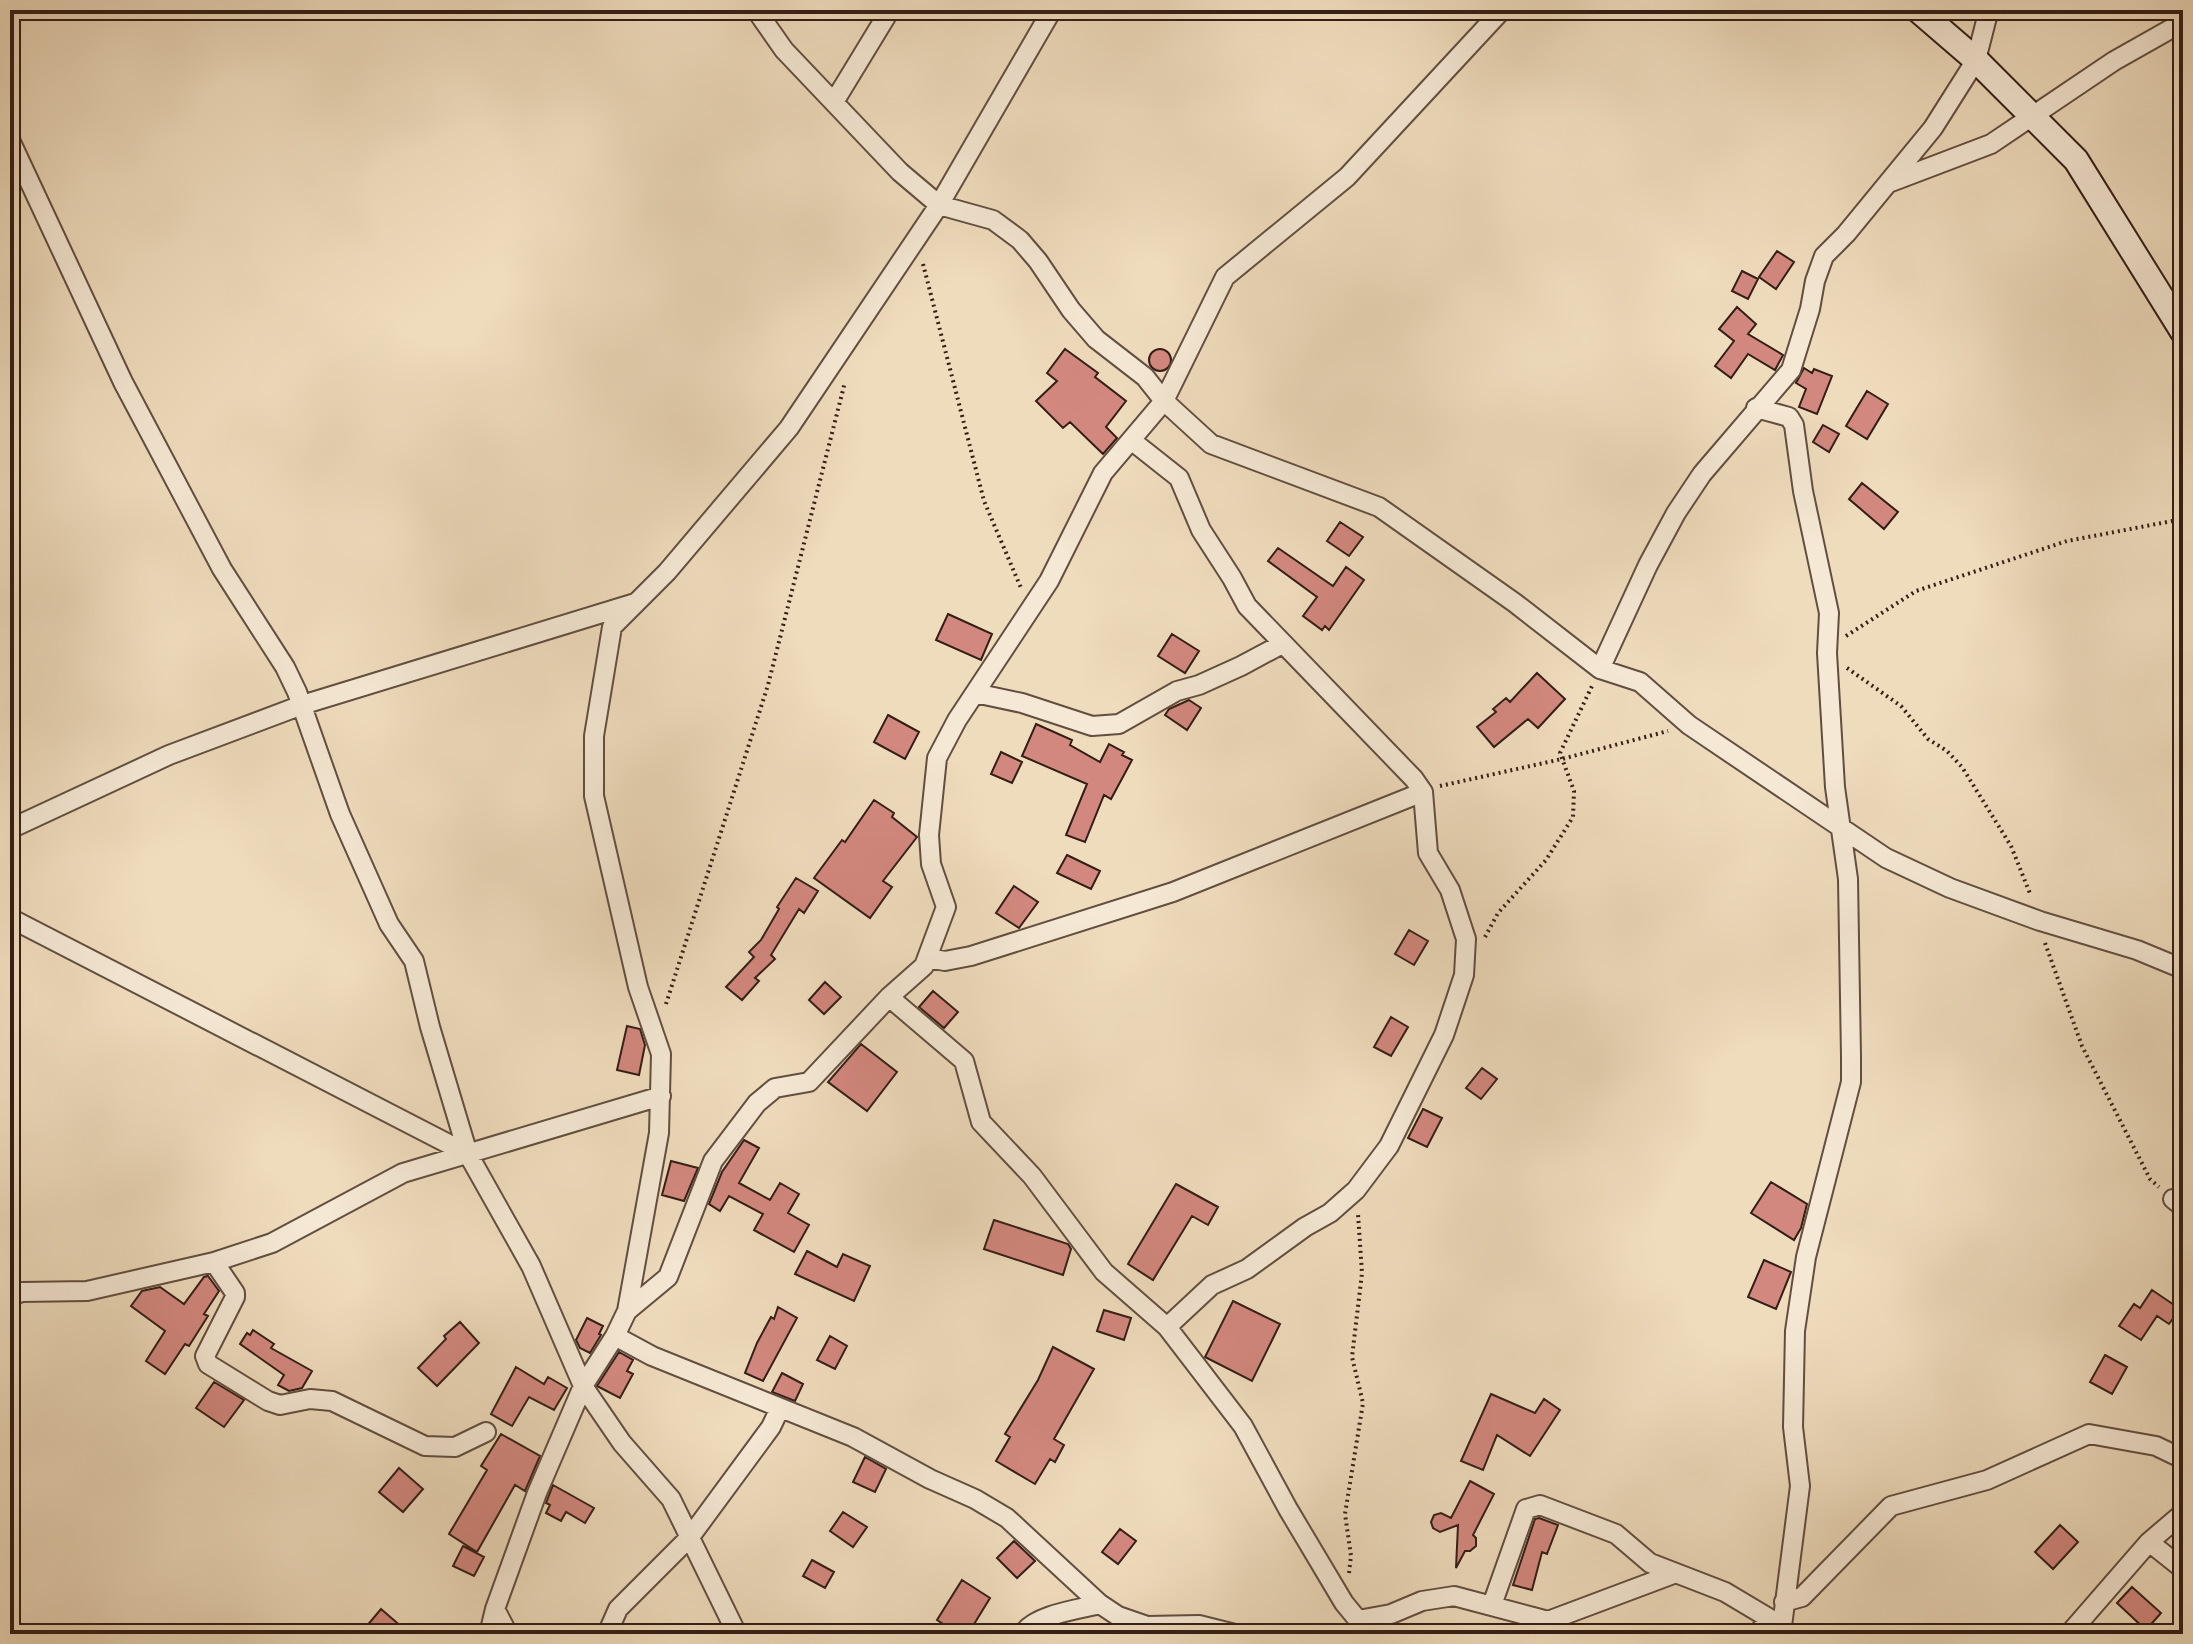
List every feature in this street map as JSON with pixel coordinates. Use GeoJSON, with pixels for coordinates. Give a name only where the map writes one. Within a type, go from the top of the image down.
{"type":"FeatureCollection","features":[{"type":"Feature","properties":{"kind":"main road"},"geometry":{"type":"LineString","coordinates":[[1918,10],[1976,60],[2076,160],[2183,332]]}},
{"type":"Feature","properties":{"kind":"street"},"geometry":{"type":"LineString","coordinates":[[756,10],[784,50],[900,172],[939,205],[993,220],[1020,240],[1078,319],[1106,348],[1145,377],[1164,401],[1211,444],[1379,507],[1515,603],[1600,669],[1640,682],[1689,725],[1886,858],[1950,888],[2040,921],[2137,950],[2183,969]]}},
{"type":"Feature","properties":{"kind":"street"},"geometry":{"type":"LineString","coordinates":[[834,102],[890,10]]}},
{"type":"Feature","properties":{"kind":"street"},"geometry":{"type":"LineString","coordinates":[[489,1634],[537,1493],[583,1386],[627,1311],[659,1133],[661,1054],[638,987],[594,796],[594,736],[612,627],[667,572],[789,428],[939,205],[1052,10]]}},
{"type":"Feature","properties":{"kind":"street"},"geometry":{"type":"LineString","coordinates":[[627,1311],[668,1277],[713,1161],[757,1103],[775,1088],[809,1082],[889,997],[924,966],[946,907],[931,864],[929,835],[937,758],[1064,552],[1090,493],[1103,473],[1164,401],[1225,277],[1347,177],[1502,10]]}},
{"type":"Feature","properties":{"kind":"street"},"geometry":{"type":"LineString","coordinates":[[1600,669],[1676,513],[1702,474],[1791,370],[1824,256],[1933,128],[1976,60],[1987,17],[1992,10]]}},
{"type":"Feature","properties":{"kind":"street"},"geometry":{"type":"LineString","coordinates":[[1888,183],[1991,144],[2114,61],[2183,22]]}},
{"type":"Feature","properties":{"kind":"street"},"geometry":{"type":"LineString","coordinates":[[10,140],[123,382],[222,569],[292,679],[340,814],[389,924],[416,967],[430,1027],[468,1154],[531,1266],[583,1386],[622,1443],[671,1499],[737,1634]]}},
{"type":"Feature","properties":{"kind":"street"},"geometry":{"type":"LineString","coordinates":[[1756,408],[1789,417],[1794,425],[1803,491],[1829,613],[1827,651],[1835,787],[1848,879],[1851,1082],[1806,1257],[1795,1331],[1793,1427],[1800,1486],[1780,1626]]}},
{"type":"Feature","properties":{"kind":"street"},"geometry":{"type":"LineString","coordinates":[[1131,440],[1179,478],[1201,530],[1247,606],[1423,792],[1428,853],[1450,890],[1466,939],[1464,975],[1444,1035],[1394,1135],[1356,1190],[1330,1213],[1247,1269],[1212,1285],[1167,1327]]}},
{"type":"Feature","properties":{"kind":"street"},"geometry":{"type":"LineString","coordinates":[[10,829],[169,755],[302,705],[636,602]]}},
{"type":"Feature","properties":{"kind":"street"},"geometry":{"type":"LineString","coordinates":[[975,693],[1022,703],[1092,726],[1119,724],[1177,691],[1213,679],[1282,644]]}},
{"type":"Feature","properties":{"kind":"street"},"geometry":{"type":"LineString","coordinates":[[927,958],[945,961],[971,956],[1173,892],[1423,792]]}},
{"type":"Feature","properties":{"kind":"street"},"geometry":{"type":"LineString","coordinates":[[10,918],[468,1154]]}},
{"type":"Feature","properties":{"kind":"street"},"geometry":{"type":"LineString","coordinates":[[889,997],[964,1061],[981,1122],[1032,1176],[1104,1272],[1167,1327],[1252,1437],[1288,1509],[1359,1627],[1422,1601],[1454,1596],[1548,1621],[1676,1573]]}},
{"type":"Feature","properties":{"kind":"street"},"geometry":{"type":"LineString","coordinates":[[10,1296],[22,1292],[87,1291],[214,1262],[272,1243],[403,1173],[661,1096]]}},
{"type":"Feature","properties":{"kind":"street"},"geometry":{"type":"LineString","coordinates":[[214,1262],[235,1297],[205,1356],[208,1364],[268,1401],[280,1405],[310,1399],[332,1401],[425,1446],[455,1447],[486,1432]]}},
{"type":"Feature","properties":{"kind":"street"},"geometry":{"type":"LineString","coordinates":[[615,1336],[652,1356],[853,1437],[1007,1518],[1100,1604],[1118,1616],[1147,1626],[1199,1625],[1235,1634]]}},
{"type":"Feature","properties":{"kind":"street"},"geometry":{"type":"LineString","coordinates":[[607,1634],[618,1609],[690,1537],[771,1427],[780,1408]]}},
{"type":"Feature","properties":{"kind":"street"},"geometry":{"type":"LineString","coordinates":[[1784,1602],[1802,1597],[1891,1506],[1987,1480],[2089,1434],[2156,1446],[2183,1459]]}},
{"type":"Feature","properties":{"kind":"street"},"geometry":{"type":"LineString","coordinates":[[1492,1605],[1526,1509],[1540,1505],[1616,1534],[1650,1563],[1725,1592],[1780,1626]]}},
{"type":"Feature","properties":{"kind":"street"},"geometry":{"type":"LineString","coordinates":[[2069,1634],[2149,1542],[2183,1513]]}},
{"type":"Feature","properties":{"kind":"street"},"geometry":{"type":"LineString","coordinates":[[2149,1542],[2183,1569]]}},
{"type":"Feature","properties":{"kind":"street"},"geometry":{"type":"LineString","coordinates":[[1023,1634],[1027,1627],[1041,1620],[1100,1604]]}},
{"type":"Feature","properties":{"kind":"street"},"geometry":{"type":"LineString","coordinates":[[495,1609],[508,1634]]}},
{"type":"Feature","properties":{"kind":"street"},"geometry":{"type":"LineString","coordinates":[[1757,1634],[1780,1626]]}},
{"type":"Feature","properties":{"kind":"path"},"geometry":{"type":"LineString","coordinates":[[916,239],[984,501],[1030,609]]}},
{"type":"Feature","properties":{"kind":"path"},"geometry":{"type":"LineString","coordinates":[[655,1036],[768,685],[848,369]]}},
{"type":"Feature","properties":{"kind":"path"},"geometry":{"type":"LineString","coordinates":[[2178,1203],[2150,1179],[2082,1046],[2011,846],[1962,767],[1947,751],[1928,739],[1901,706],[1827,651],[1916,591],[2067,541],[2183,519]]}},
{"type":"Feature","properties":{"kind":"path"},"geometry":{"type":"LineString","coordinates":[[1484,938],[1498,913],[1546,860],[1573,817],[1574,791],[1560,753],[1600,669]]}},
{"type":"Feature","properties":{"kind":"path"},"geometry":{"type":"LineString","coordinates":[[1423,792],[1689,725]]}},
{"type":"Feature","properties":{"kind":"path"},"geometry":{"type":"LineString","coordinates":[[1344,1603],[1351,1556],[1345,1514],[1363,1403],[1352,1357],[1362,1273],[1356,1190]]}},
{"type":"Feature","properties":{"kind":"building"},"geometry":{"type":"Polygon","coordinates":[[[1777,251],[1794,262],[1776,289],[1759,277],[1777,251]]]}},
{"type":"Feature","properties":{"kind":"building"},"geometry":{"type":"Polygon","coordinates":[[[1742,271],[1758,279],[1748,299],[1732,291],[1742,271]]]}},
{"type":"Feature","properties":{"kind":"building"},"geometry":{"type":"Polygon","coordinates":[[[1737,307],[1756,324],[1748,334],[1783,355],[1775,370],[1748,354],[1731,378],[1715,366],[1734,341],[1719,329],[1737,307]]]}},
{"type":"Feature","properties":{"kind":"building"},"geometry":{"type":"Polygon","coordinates":[[[1065,349],[1098,373],[1095,377],[1126,401],[1106,427],[1117,438],[1103,454],[1070,422],[1063,428],[1036,401],[1057,381],[1047,373],[1065,349]]]}},
{"type":"Feature","properties":{"kind":"building"},"geometry":{"type":"Polygon","coordinates":[[[1160,349],[1168,352],[1171,360],[1168,368],[1160,371],[1152,368],[1149,360],[1152,352],[1160,349]]]}},
{"type":"Feature","properties":{"kind":"building"},"geometry":{"type":"Polygon","coordinates":[[[1804,368],[1812,373],[1814,369],[1832,376],[1817,414],[1799,407],[1806,389],[1796,383],[1804,368]]]}},
{"type":"Feature","properties":{"kind":"building"},"geometry":{"type":"Polygon","coordinates":[[[1867,391],[1888,404],[1867,439],[1846,426],[1867,391]]]}},
{"type":"Feature","properties":{"kind":"building"},"geometry":{"type":"Polygon","coordinates":[[[1823,425],[1839,434],[1829,452],[1813,442],[1823,425]]]}},
{"type":"Feature","properties":{"kind":"building"},"geometry":{"type":"Polygon","coordinates":[[[1862,483],[1898,512],[1884,529],[1849,499],[1862,483]]]}},
{"type":"Feature","properties":{"kind":"building"},"geometry":{"type":"Polygon","coordinates":[[[1340,522],[1363,537],[1349,556],[1327,541],[1340,522]]]}},
{"type":"Feature","properties":{"kind":"building"},"geometry":{"type":"Polygon","coordinates":[[[1278,548],[1333,586],[1346,567],[1364,580],[1329,630],[1325,626],[1322,630],[1303,616],[1317,597],[1268,561],[1278,548]]]}},
{"type":"Feature","properties":{"kind":"building"},"geometry":{"type":"Polygon","coordinates":[[[948,614],[992,634],[981,660],[936,640],[948,614]]]}},
{"type":"Feature","properties":{"kind":"building"},"geometry":{"type":"Polygon","coordinates":[[[1172,634],[1199,651],[1185,673],[1158,656],[1172,634]]]}},
{"type":"Feature","properties":{"kind":"building"},"geometry":{"type":"Polygon","coordinates":[[[1537,673],[1565,699],[1538,728],[1528,719],[1494,747],[1477,727],[1496,712],[1493,709],[1506,698],[1510,702],[1537,673]]]}},
{"type":"Feature","properties":{"kind":"building"},"geometry":{"type":"Polygon","coordinates":[[[1189,700],[1201,708],[1187,730],[1165,715],[1169,709],[1189,700]]]}},
{"type":"Feature","properties":{"kind":"building"},"geometry":{"type":"Polygon","coordinates":[[[888,715],[919,732],[905,759],[874,742],[888,715]]]}},
{"type":"Feature","properties":{"kind":"building"},"geometry":{"type":"Polygon","coordinates":[[[1036,724],[1072,740],[1070,745],[1100,762],[1109,744],[1132,760],[1111,799],[1104,795],[1085,842],[1066,835],[1087,784],[1022,756],[1036,724]]]}},
{"type":"Feature","properties":{"kind":"building"},"geometry":{"type":"Polygon","coordinates":[[[1001,752],[1022,762],[1012,783],[991,774],[1001,752]]]}},
{"type":"Feature","properties":{"kind":"building"},"geometry":{"type":"Polygon","coordinates":[[[874,800],[894,813],[892,817],[917,837],[883,881],[892,887],[870,918],[814,878],[842,840],[845,842],[874,800]]]}},
{"type":"Feature","properties":{"kind":"building"},"geometry":{"type":"Polygon","coordinates":[[[1067,855],[1100,871],[1091,889],[1057,873],[1067,855]]]}},
{"type":"Feature","properties":{"kind":"building"},"geometry":{"type":"Polygon","coordinates":[[[796,878],[818,891],[804,913],[799,909],[771,955],[775,959],[755,978],[759,981],[742,1000],[726,987],[754,957],[749,952],[761,940],[796,878]]]}},
{"type":"Feature","properties":{"kind":"building"},"geometry":{"type":"Polygon","coordinates":[[[1014,886],[1038,902],[1019,928],[996,913],[1014,886]]]}},
{"type":"Feature","properties":{"kind":"building"},"geometry":{"type":"Polygon","coordinates":[[[1409,930],[1428,941],[1414,965],[1395,954],[1409,930]]]}},
{"type":"Feature","properties":{"kind":"building"},"geometry":{"type":"Polygon","coordinates":[[[825,982],[841,997],[824,1014],[809,1000],[825,982]]]}},
{"type":"Feature","properties":{"kind":"building"},"geometry":{"type":"Polygon","coordinates":[[[933,991],[958,1012],[944,1028],[919,1007],[933,991]]]}},
{"type":"Feature","properties":{"kind":"building"},"geometry":{"type":"Polygon","coordinates":[[[1391,1017],[1408,1027],[1391,1056],[1374,1047],[1391,1017]]]}},
{"type":"Feature","properties":{"kind":"building"},"geometry":{"type":"Polygon","coordinates":[[[627,1026],[640,1029],[645,1045],[639,1075],[617,1070],[627,1026]]]}},
{"type":"Feature","properties":{"kind":"building"},"geometry":{"type":"Polygon","coordinates":[[[861,1044],[897,1072],[867,1111],[828,1082],[861,1044]]]}},
{"type":"Feature","properties":{"kind":"building"},"geometry":{"type":"Polygon","coordinates":[[[1482,1068],[1497,1079],[1481,1099],[1466,1088],[1482,1068]]]}},
{"type":"Feature","properties":{"kind":"building"},"geometry":{"type":"Polygon","coordinates":[[[1423,1109],[1442,1118],[1427,1147],[1408,1138],[1423,1109]]]}},
{"type":"Feature","properties":{"kind":"building"},"geometry":{"type":"Polygon","coordinates":[[[744,1140],[759,1148],[739,1183],[770,1200],[780,1183],[799,1194],[788,1213],[809,1225],[794,1252],[754,1230],[763,1214],[729,1196],[720,1211],[709,1204],[722,1172],[744,1140]]]}},
{"type":"Feature","properties":{"kind":"building"},"geometry":{"type":"Polygon","coordinates":[[[671,1161],[698,1168],[684,1201],[662,1195],[671,1161]]]}},
{"type":"Feature","properties":{"kind":"building"},"geometry":{"type":"Polygon","coordinates":[[[1771,1182],[1807,1204],[1801,1228],[1794,1240],[1751,1213],[1771,1182]]]}},
{"type":"Feature","properties":{"kind":"building"},"geometry":{"type":"Polygon","coordinates":[[[1176,1184],[1218,1207],[1208,1225],[1192,1216],[1153,1280],[1128,1264],[1176,1184]]]}},
{"type":"Feature","properties":{"kind":"building"},"geometry":{"type":"Polygon","coordinates":[[[994,1220],[1068,1244],[1071,1249],[1063,1275],[984,1249],[994,1220]]]}},
{"type":"Feature","properties":{"kind":"building"},"geometry":{"type":"Polygon","coordinates":[[[807,1251],[837,1267],[843,1254],[870,1266],[854,1301],[795,1274],[807,1251]]]}},
{"type":"Feature","properties":{"kind":"building"},"geometry":{"type":"Polygon","coordinates":[[[1764,1260],[1791,1272],[1776,1309],[1748,1297],[1764,1260]]]}},
{"type":"Feature","properties":{"kind":"building"},"geometry":{"type":"Polygon","coordinates":[[[208,1276],[219,1291],[189,1346],[185,1344],[165,1374],[146,1361],[165,1331],[131,1306],[142,1291],[160,1287],[184,1304],[208,1276]]]}},
{"type":"Feature","properties":{"kind":"building"},"geometry":{"type":"Polygon","coordinates":[[[2152,1290],[2180,1309],[2169,1324],[2157,1316],[2141,1340],[2119,1326],[2134,1304],[2140,1308],[2152,1290]]]}},
{"type":"Feature","properties":{"kind":"building"},"geometry":{"type":"Polygon","coordinates":[[[1233,1301],[1280,1324],[1252,1381],[1205,1357],[1233,1301]]]}},
{"type":"Feature","properties":{"kind":"building"},"geometry":{"type":"Polygon","coordinates":[[[778,1307],[797,1318],[763,1381],[745,1373],[757,1343],[771,1317],[774,1319],[778,1307]]]}},
{"type":"Feature","properties":{"kind":"building"},"geometry":{"type":"Polygon","coordinates":[[[1104,1310],[1131,1318],[1124,1340],[1097,1331],[1104,1310]]]}},
{"type":"Feature","properties":{"kind":"building"},"geometry":{"type":"Polygon","coordinates":[[[587,1318],[603,1326],[590,1353],[580,1348],[576,1340],[587,1318]]]}},
{"type":"Feature","properties":{"kind":"building"},"geometry":{"type":"Polygon","coordinates":[[[460,1322],[479,1343],[437,1386],[418,1368],[460,1322]]]}},
{"type":"Feature","properties":{"kind":"building"},"geometry":{"type":"Polygon","coordinates":[[[253,1330],[274,1344],[271,1348],[312,1371],[302,1388],[289,1391],[278,1385],[284,1375],[240,1344],[253,1330]]]}},
{"type":"Feature","properties":{"kind":"building"},"geometry":{"type":"Polygon","coordinates":[[[830,1336],[847,1346],[835,1369],[817,1360],[830,1336]]]}},
{"type":"Feature","properties":{"kind":"building"},"geometry":{"type":"Polygon","coordinates":[[[1053,1347],[1094,1369],[1054,1439],[1064,1445],[1055,1462],[1050,1459],[1035,1484],[996,1461],[1010,1437],[1005,1434],[1038,1380],[1053,1347]]]}},
{"type":"Feature","properties":{"kind":"building"},"geometry":{"type":"Polygon","coordinates":[[[619,1352],[633,1360],[627,1371],[633,1374],[620,1398],[597,1386],[619,1352]]]}},
{"type":"Feature","properties":{"kind":"building"},"geometry":{"type":"Polygon","coordinates":[[[2105,1355],[2127,1367],[2112,1394],[2090,1382],[2105,1355]]]}},
{"type":"Feature","properties":{"kind":"building"},"geometry":{"type":"Polygon","coordinates":[[[516,1367],[544,1384],[548,1377],[567,1388],[554,1410],[529,1397],[512,1426],[491,1414],[516,1367]]]}},
{"type":"Feature","properties":{"kind":"building"},"geometry":{"type":"Polygon","coordinates":[[[782,1373],[803,1384],[795,1401],[772,1392],[782,1373]]]}},
{"type":"Feature","properties":{"kind":"building"},"geometry":{"type":"Polygon","coordinates":[[[214,1382],[244,1400],[224,1427],[196,1408],[214,1382]]]}},
{"type":"Feature","properties":{"kind":"building"},"geometry":{"type":"Polygon","coordinates":[[[1491,1394],[1535,1413],[1544,1399],[1560,1410],[1530,1456],[1497,1435],[1483,1470],[1461,1461],[1491,1394]]]}},
{"type":"Feature","properties":{"kind":"building"},"geometry":{"type":"Polygon","coordinates":[[[501,1434],[540,1456],[525,1491],[515,1485],[477,1552],[449,1534],[487,1470],[481,1466],[501,1434]]]}},
{"type":"Feature","properties":{"kind":"building"},"geometry":{"type":"Polygon","coordinates":[[[865,1457],[886,1469],[875,1492],[853,1482],[865,1457]]]}},
{"type":"Feature","properties":{"kind":"building"},"geometry":{"type":"Polygon","coordinates":[[[399,1468],[423,1489],[403,1512],[379,1492],[399,1468]]]}},
{"type":"Feature","properties":{"kind":"building"},"geometry":{"type":"Polygon","coordinates":[[[1470,1481],[1494,1494],[1473,1535],[1476,1546],[1465,1551],[1456,1568],[1458,1525],[1440,1532],[1433,1528],[1431,1522],[1434,1515],[1441,1513],[1451,1518],[1470,1481]]]}},
{"type":"Feature","properties":{"kind":"building"},"geometry":{"type":"Polygon","coordinates":[[[553,1485],[594,1508],[585,1523],[566,1512],[561,1521],[546,1513],[550,1505],[546,1503],[553,1485]]]}},
{"type":"Feature","properties":{"kind":"building"},"geometry":{"type":"Polygon","coordinates":[[[843,1512],[867,1527],[853,1547],[830,1531],[843,1512]]]}},
{"type":"Feature","properties":{"kind":"building"},"geometry":{"type":"Polygon","coordinates":[[[1535,1519],[1558,1525],[1547,1554],[1542,1552],[1532,1590],[1513,1585],[1535,1519]]]}},
{"type":"Feature","properties":{"kind":"building"},"geometry":{"type":"Polygon","coordinates":[[[2060,1525],[2078,1542],[2053,1569],[2035,1552],[2060,1525]]]}},
{"type":"Feature","properties":{"kind":"building"},"geometry":{"type":"Polygon","coordinates":[[[1120,1529],[1136,1541],[1118,1564],[1102,1552],[1120,1529]]]}},
{"type":"Feature","properties":{"kind":"building"},"geometry":{"type":"Polygon","coordinates":[[[1014,1541],[1035,1561],[1017,1578],[997,1558],[1014,1541]]]}},
{"type":"Feature","properties":{"kind":"building"},"geometry":{"type":"Polygon","coordinates":[[[463,1546],[484,1557],[474,1576],[453,1566],[463,1546]]]}},
{"type":"Feature","properties":{"kind":"building"},"geometry":{"type":"Polygon","coordinates":[[[812,1560],[834,1572],[825,1588],[803,1576],[812,1560]]]}},
{"type":"Feature","properties":{"kind":"building"},"geometry":{"type":"Polygon","coordinates":[[[962,1580],[990,1598],[968,1634],[959,1634],[937,1620],[962,1580]]]}},
{"type":"Feature","properties":{"kind":"building"},"geometry":{"type":"Polygon","coordinates":[[[2132,1587],[2161,1613],[2146,1630],[2117,1603],[2132,1587]]]}},
{"type":"Feature","properties":{"kind":"building"},"geometry":{"type":"Polygon","coordinates":[[[381,1609],[410,1634],[360,1634],[381,1609]]]}}]}
